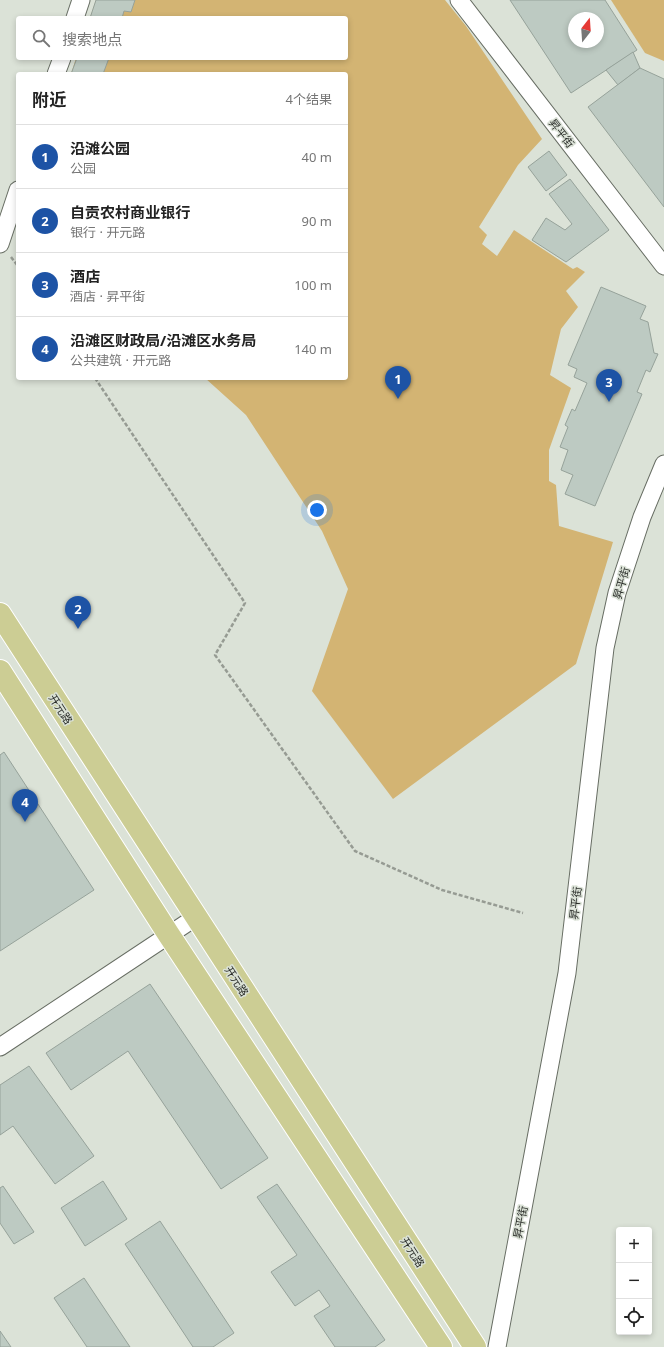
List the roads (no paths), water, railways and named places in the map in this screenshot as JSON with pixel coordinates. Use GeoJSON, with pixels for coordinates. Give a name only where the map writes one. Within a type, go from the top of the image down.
{"type":"FeatureCollection","features":[{"type":"Feature","properties":{"kind":"main road","name":"开元路"},"geometry":{"type":"LineString","coordinates":[[0,614],[475,1347]]}},
{"type":"Feature","properties":{"kind":"main road"},"geometry":{"type":"LineString","coordinates":[[0,671],[169,935],[440,1347]]}},
{"type":"Feature","properties":{"kind":"street"},"geometry":{"type":"LineString","coordinates":[[76,16],[81,0]]}},
{"type":"Feature","properties":{"kind":"street","name":"昇平街"},"geometry":{"type":"LineString","coordinates":[[459,0],[664,266]]}},
{"type":"Feature","properties":{"kind":"street"},"geometry":{"type":"LineString","coordinates":[[57,72],[61,60]]}},
{"type":"Feature","properties":{"kind":"street"},"geometry":{"type":"LineString","coordinates":[[0,244],[16,196]]}},
{"type":"Feature","properties":{"kind":"street","name":"昇平街"},"geometry":{"type":"LineString","coordinates":[[497,1347],[567,973],[605,648],[619,585],[642,517],[664,464]]}},
{"type":"Feature","properties":{"kind":"street"},"geometry":{"type":"LineString","coordinates":[[0,1047],[196,917]]}},
{"type":"Feature","properties":{"kind":"place","name":"沿滩公园"},"geometry":{"type":"Point","coordinates":[398,399]}},
{"type":"Feature","properties":{"kind":"place","name":"酒店"},"geometry":{"type":"Point","coordinates":[609,402]}},
{"type":"Feature","properties":{"kind":"place","name":"自贡农村商业银行"},"geometry":{"type":"Point","coordinates":[78,629]}},
{"type":"Feature","properties":{"kind":"place","name":"沿滩区财政局/沿滩区水务局"},"geometry":{"type":"Point","coordinates":[25,822]}}]}
